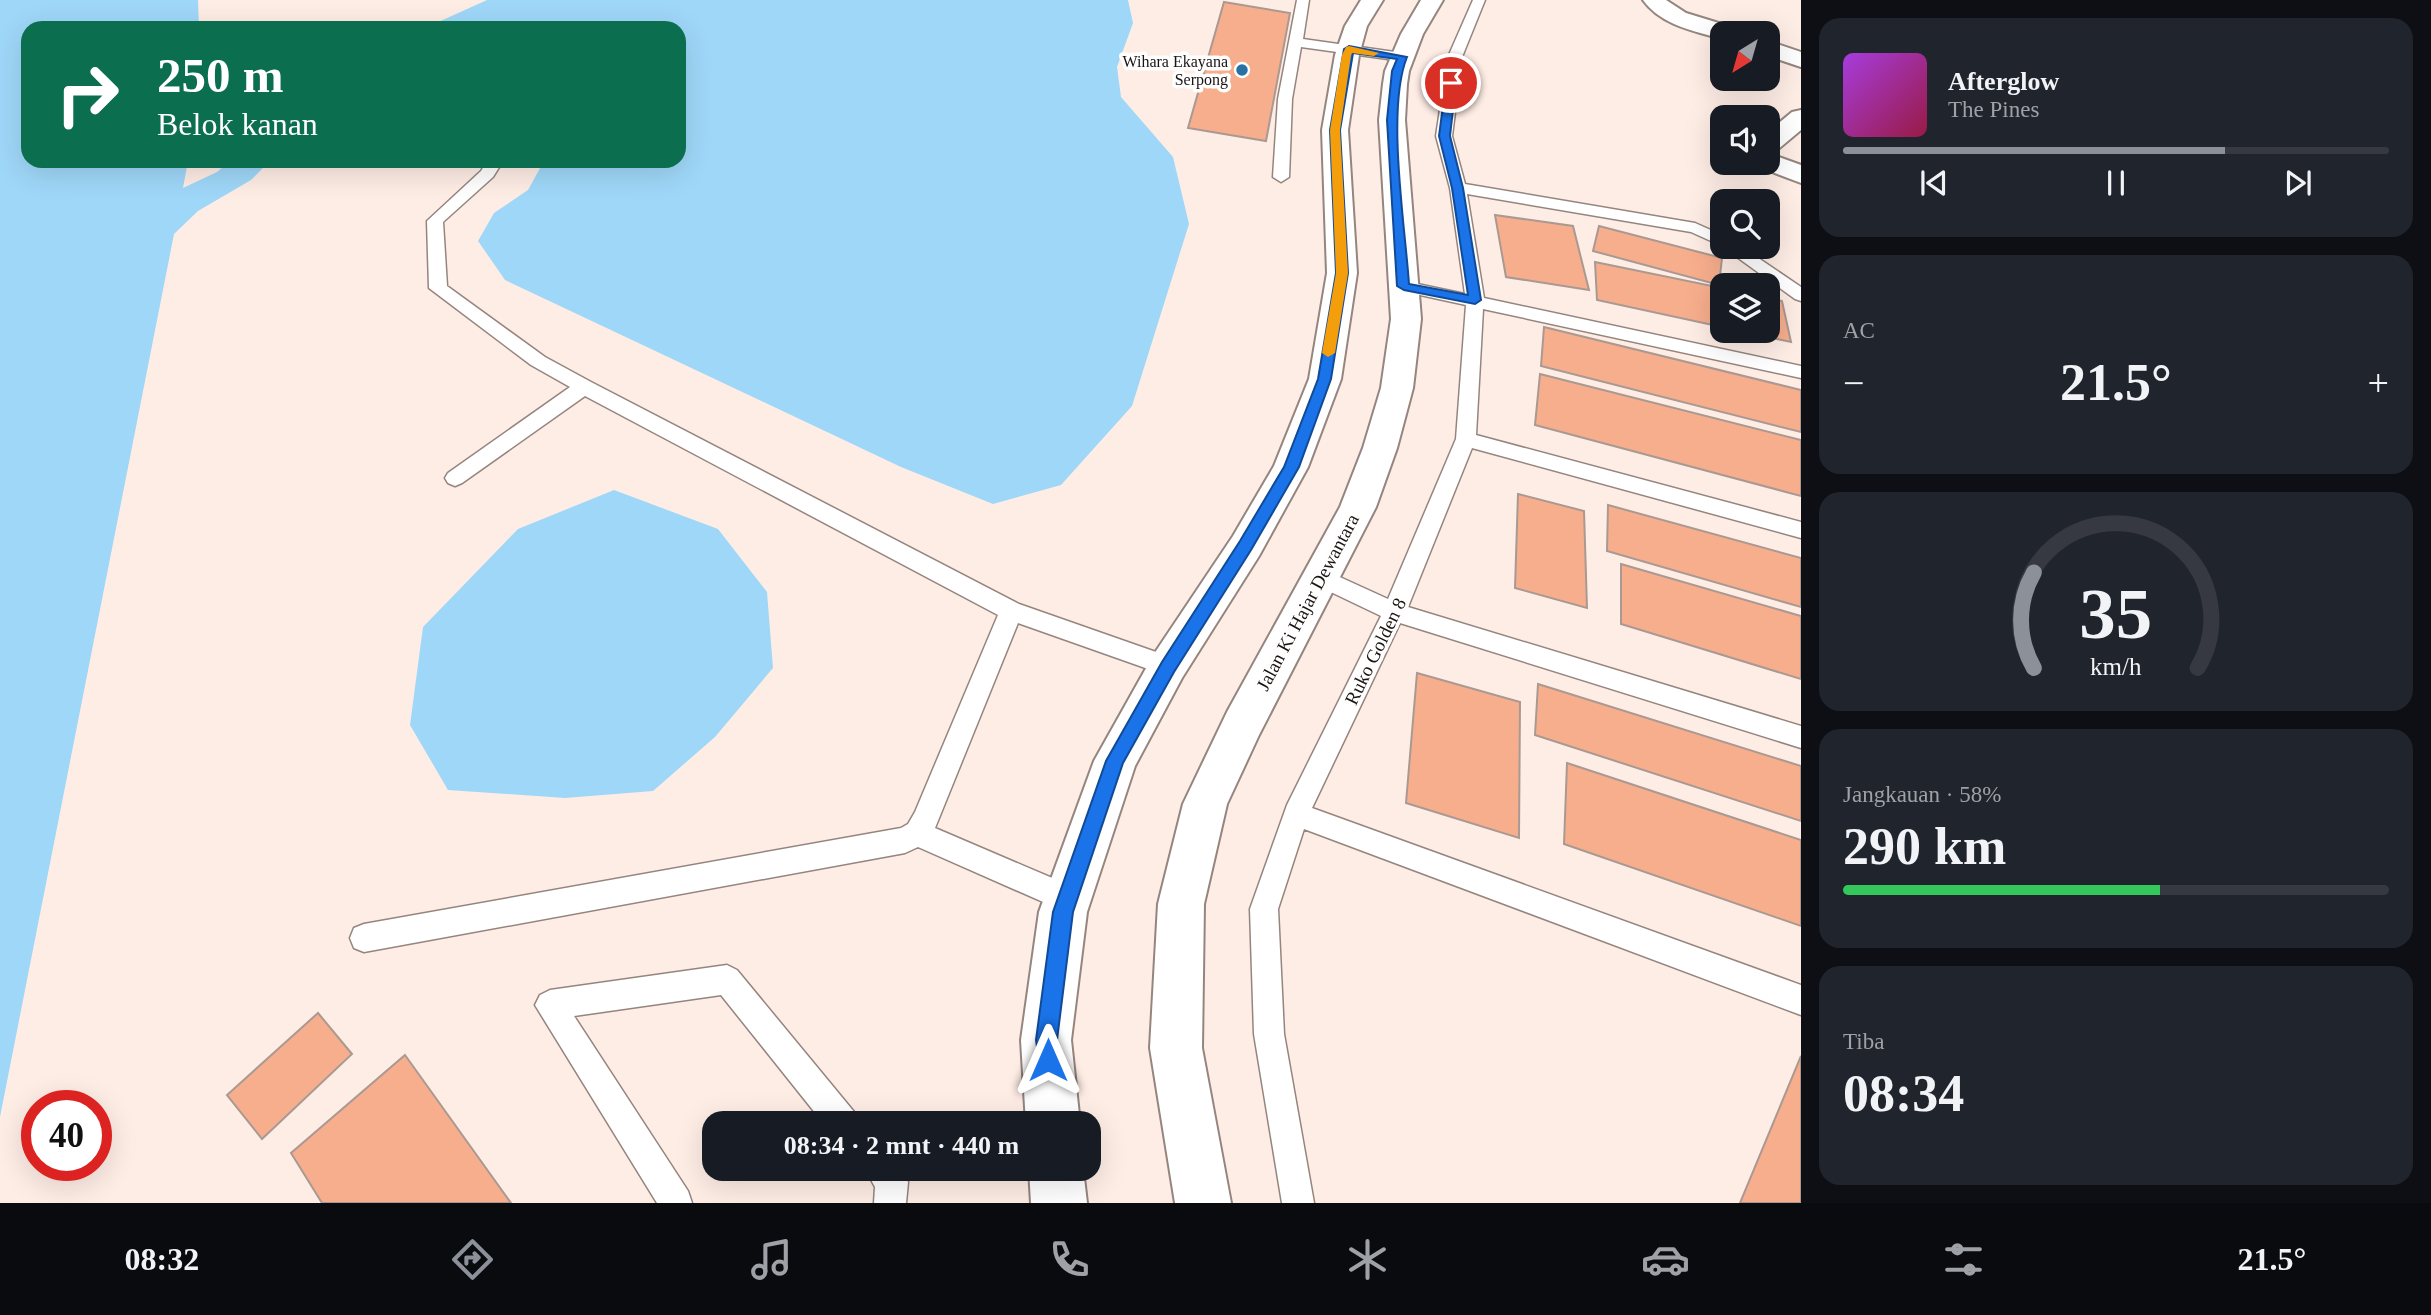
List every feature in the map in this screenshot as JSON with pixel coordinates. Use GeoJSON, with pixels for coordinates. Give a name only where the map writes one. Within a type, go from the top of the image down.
{"type":"FeatureCollection","features":[{"type":"Feature","properties":{"kind":"street"},"geometry":{"type":"LineString","coordinates":[[1052,1111],[1046,1040],[1063,912],[1115,761],[1168,667],[1246,546],[1291,467],[1325,379],[1342,273],[1335,130],[1349,49],[1356,26],[1372,0]]}},
{"type":"Feature","properties":{"kind":"street","name":"Jalan Ki Hajar Dewantara"},"geometry":{"type":"LineString","coordinates":[[1203,1203],[1176,1048],[1181,904],[1205,804],[1242,725],[1358,507],[1380,447],[1397,388],[1406,319],[1392,120],[1397,71],[1432,0]]}},
{"type":"Feature","properties":{"kind":"street"},"geometry":{"type":"LineString","coordinates":[[1654,0],[1663,12],[1710,28]]}},
{"type":"Feature","properties":{"kind":"street"},"geometry":{"type":"LineString","coordinates":[[1780,52],[1801,60]]}},
{"type":"Feature","properties":{"kind":"street"},"geometry":{"type":"LineString","coordinates":[[1780,135],[1801,117]]}},
{"type":"Feature","properties":{"kind":"street"},"geometry":{"type":"LineString","coordinates":[[1780,166],[1801,176]]}},
{"type":"Feature","properties":{"kind":"street"},"geometry":{"type":"LineString","coordinates":[[1057,1181],[1059,1203]]}},
{"type":"Feature","properties":{"kind":"lane"},"geometry":{"type":"LineString","coordinates":[[1281,177],[1285,99],[1303,0]]}},
{"type":"Feature","properties":{"kind":"lane","name":"Ruko Golden 8"},"geometry":{"type":"LineString","coordinates":[[1298,1203],[1269,1034],[1264,909],[1296,814],[1394,612],[1466,439],[1475,300],[1458,188],[1444,136],[1455,57],[1479,0]]}},
{"type":"Feature","properties":{"kind":"lane"},"geometry":{"type":"LineString","coordinates":[[1294,41],[1402,57]]}},
{"type":"Feature","properties":{"kind":"lane"},"geometry":{"type":"LineString","coordinates":[[490,168],[435,221],[438,288],[538,361],[584,387],[1011,611],[1168,667]]}},
{"type":"Feature","properties":{"kind":"lane"},"geometry":{"type":"LineString","coordinates":[[1458,188],[1695,229],[1710,236]]}},
{"type":"Feature","properties":{"kind":"lane"},"geometry":{"type":"LineString","coordinates":[[1748,259],[1801,295]]}},
{"type":"Feature","properties":{"kind":"lane"},"geometry":{"type":"LineString","coordinates":[[1404,286],[1801,372]]}},
{"type":"Feature","properties":{"kind":"lane"},"geometry":{"type":"LineString","coordinates":[[455,478],[584,387]]}},
{"type":"Feature","properties":{"kind":"lane"},"geometry":{"type":"LineString","coordinates":[[1466,439],[1801,530]]}},
{"type":"Feature","properties":{"kind":"lane"},"geometry":{"type":"LineString","coordinates":[[1320,577],[1394,612],[1801,737]]}},
{"type":"Feature","properties":{"kind":"lane"},"geometry":{"type":"LineString","coordinates":[[364,938],[905,840],[917,833],[925,820],[1011,611]]}},
{"type":"Feature","properties":{"kind":"lane"},"geometry":{"type":"LineString","coordinates":[[1296,814],[1801,1000]]}},
{"type":"Feature","properties":{"kind":"lane"},"geometry":{"type":"LineString","coordinates":[[917,833],[1068,899]]}},
{"type":"Feature","properties":{"kind":"lane"},"geometry":{"type":"LineString","coordinates":[[676,1203],[550,1005],[727,981],[833,1111]]}},
{"type":"Feature","properties":{"kind":"lane"},"geometry":{"type":"LineString","coordinates":[[890,1203],[891,1181]]}},
{"type":"Feature","properties":{"kind":"water"},"geometry":{"type":"Polygon","coordinates":[[[0,0],[198,0],[199,21],[21,21],[21,168],[187,168],[183,188],[222,168],[263,168],[251,180],[198,211],[174,234],[0,1117],[0,0]]]}},
{"type":"Feature","properties":{"kind":"water"},"geometry":{"type":"Polygon","coordinates":[[[487,0],[1128,0],[1133,23],[1117,67],[1121,97],[1173,157],[1189,224],[1132,406],[1061,485],[993,504],[901,467],[505,280],[478,241],[494,213],[528,190],[540,168],[686,168],[686,21],[440,21],[487,0]]]}},
{"type":"Feature","properties":{"kind":"water"},"geometry":{"type":"Polygon","coordinates":[[[614,490],[718,529],[767,592],[773,668],[715,737],[653,791],[565,798],[448,790],[410,725],[423,627],[518,529],[614,490]]]}},
{"type":"Feature","properties":{"kind":"building","name":"Wihara Ekayana Serpong"},"geometry":{"type":"Polygon","coordinates":[[[1224,2],[1290,13],[1266,141],[1188,128],[1224,2]]]}},
{"type":"Feature","properties":{"kind":"building"},"geometry":{"type":"Polygon","coordinates":[[[1495,215],[1573,226],[1589,290],[1506,277],[1495,215]]]}},
{"type":"Feature","properties":{"kind":"building"},"geometry":{"type":"Polygon","coordinates":[[[1599,226],[1710,255],[1710,259],[1722,259],[1720,273],[1710,273],[1710,283],[1593,251],[1599,226]]]}},
{"type":"Feature","properties":{"kind":"building"},"geometry":{"type":"Polygon","coordinates":[[[1595,262],[1710,286],[1710,324],[1597,300],[1595,262]]]}},
{"type":"Feature","properties":{"kind":"building"},"geometry":{"type":"Polygon","coordinates":[[[1780,301],[1782,301],[1791,342],[1780,340],[1780,301]]]}},
{"type":"Feature","properties":{"kind":"building"},"geometry":{"type":"Polygon","coordinates":[[[1544,327],[1801,390],[1801,432],[1541,366],[1544,327]]]}},
{"type":"Feature","properties":{"kind":"building"},"geometry":{"type":"Polygon","coordinates":[[[1540,374],[1801,440],[1801,496],[1535,425],[1540,374]]]}},
{"type":"Feature","properties":{"kind":"building"},"geometry":{"type":"Polygon","coordinates":[[[1518,494],[1584,511],[1587,608],[1515,588],[1518,494]]]}},
{"type":"Feature","properties":{"kind":"building"},"geometry":{"type":"Polygon","coordinates":[[[1608,505],[1801,558],[1801,607],[1607,551],[1608,505]]]}},
{"type":"Feature","properties":{"kind":"building"},"geometry":{"type":"Polygon","coordinates":[[[1621,564],[1801,616],[1801,679],[1621,624],[1621,564]]]}},
{"type":"Feature","properties":{"kind":"building"},"geometry":{"type":"Polygon","coordinates":[[[1417,673],[1520,702],[1519,838],[1406,803],[1417,673]]]}},
{"type":"Feature","properties":{"kind":"building"},"geometry":{"type":"Polygon","coordinates":[[[1538,684],[1801,766],[1801,821],[1535,735],[1538,684]]]}},
{"type":"Feature","properties":{"kind":"building"},"geometry":{"type":"Polygon","coordinates":[[[1567,763],[1801,840],[1801,926],[1564,844],[1567,763]]]}},
{"type":"Feature","properties":{"kind":"building"},"geometry":{"type":"Polygon","coordinates":[[[318,1013],[352,1054],[262,1139],[227,1095],[318,1013]]]}},
{"type":"Feature","properties":{"kind":"building"},"geometry":{"type":"Polygon","coordinates":[[[405,1055],[511,1203],[322,1203],[291,1153],[405,1055]]]}},
{"type":"Feature","properties":{"kind":"building"},"geometry":{"type":"Polygon","coordinates":[[[1801,1056],[1801,1203],[1740,1203],[1801,1056]]]}},
{"type":"Feature","properties":{"kind":"slow traffic"},"geometry":{"type":"LineString","coordinates":[[1328,353],[1342,273],[1335,130],[1349,49],[1374,53]]}},
{"type":"Feature","properties":{"kind":"place","name":"Wihara Ekayana Serpong"},"geometry":{"type":"Point","coordinates":[1242,70]}},
{"type":"Feature","properties":{"kind":"route"},"geometry":{"type":"LineString","coordinates":[[1048,1060],[1046,1040],[1063,912],[1115,761],[1168,667],[1246,546],[1291,467],[1325,379],[1342,273],[1335,130],[1349,49],[1402,57],[1397,71],[1392,120],[1404,286],[1475,300],[1458,188],[1444,136],[1451,83]]}}]}
